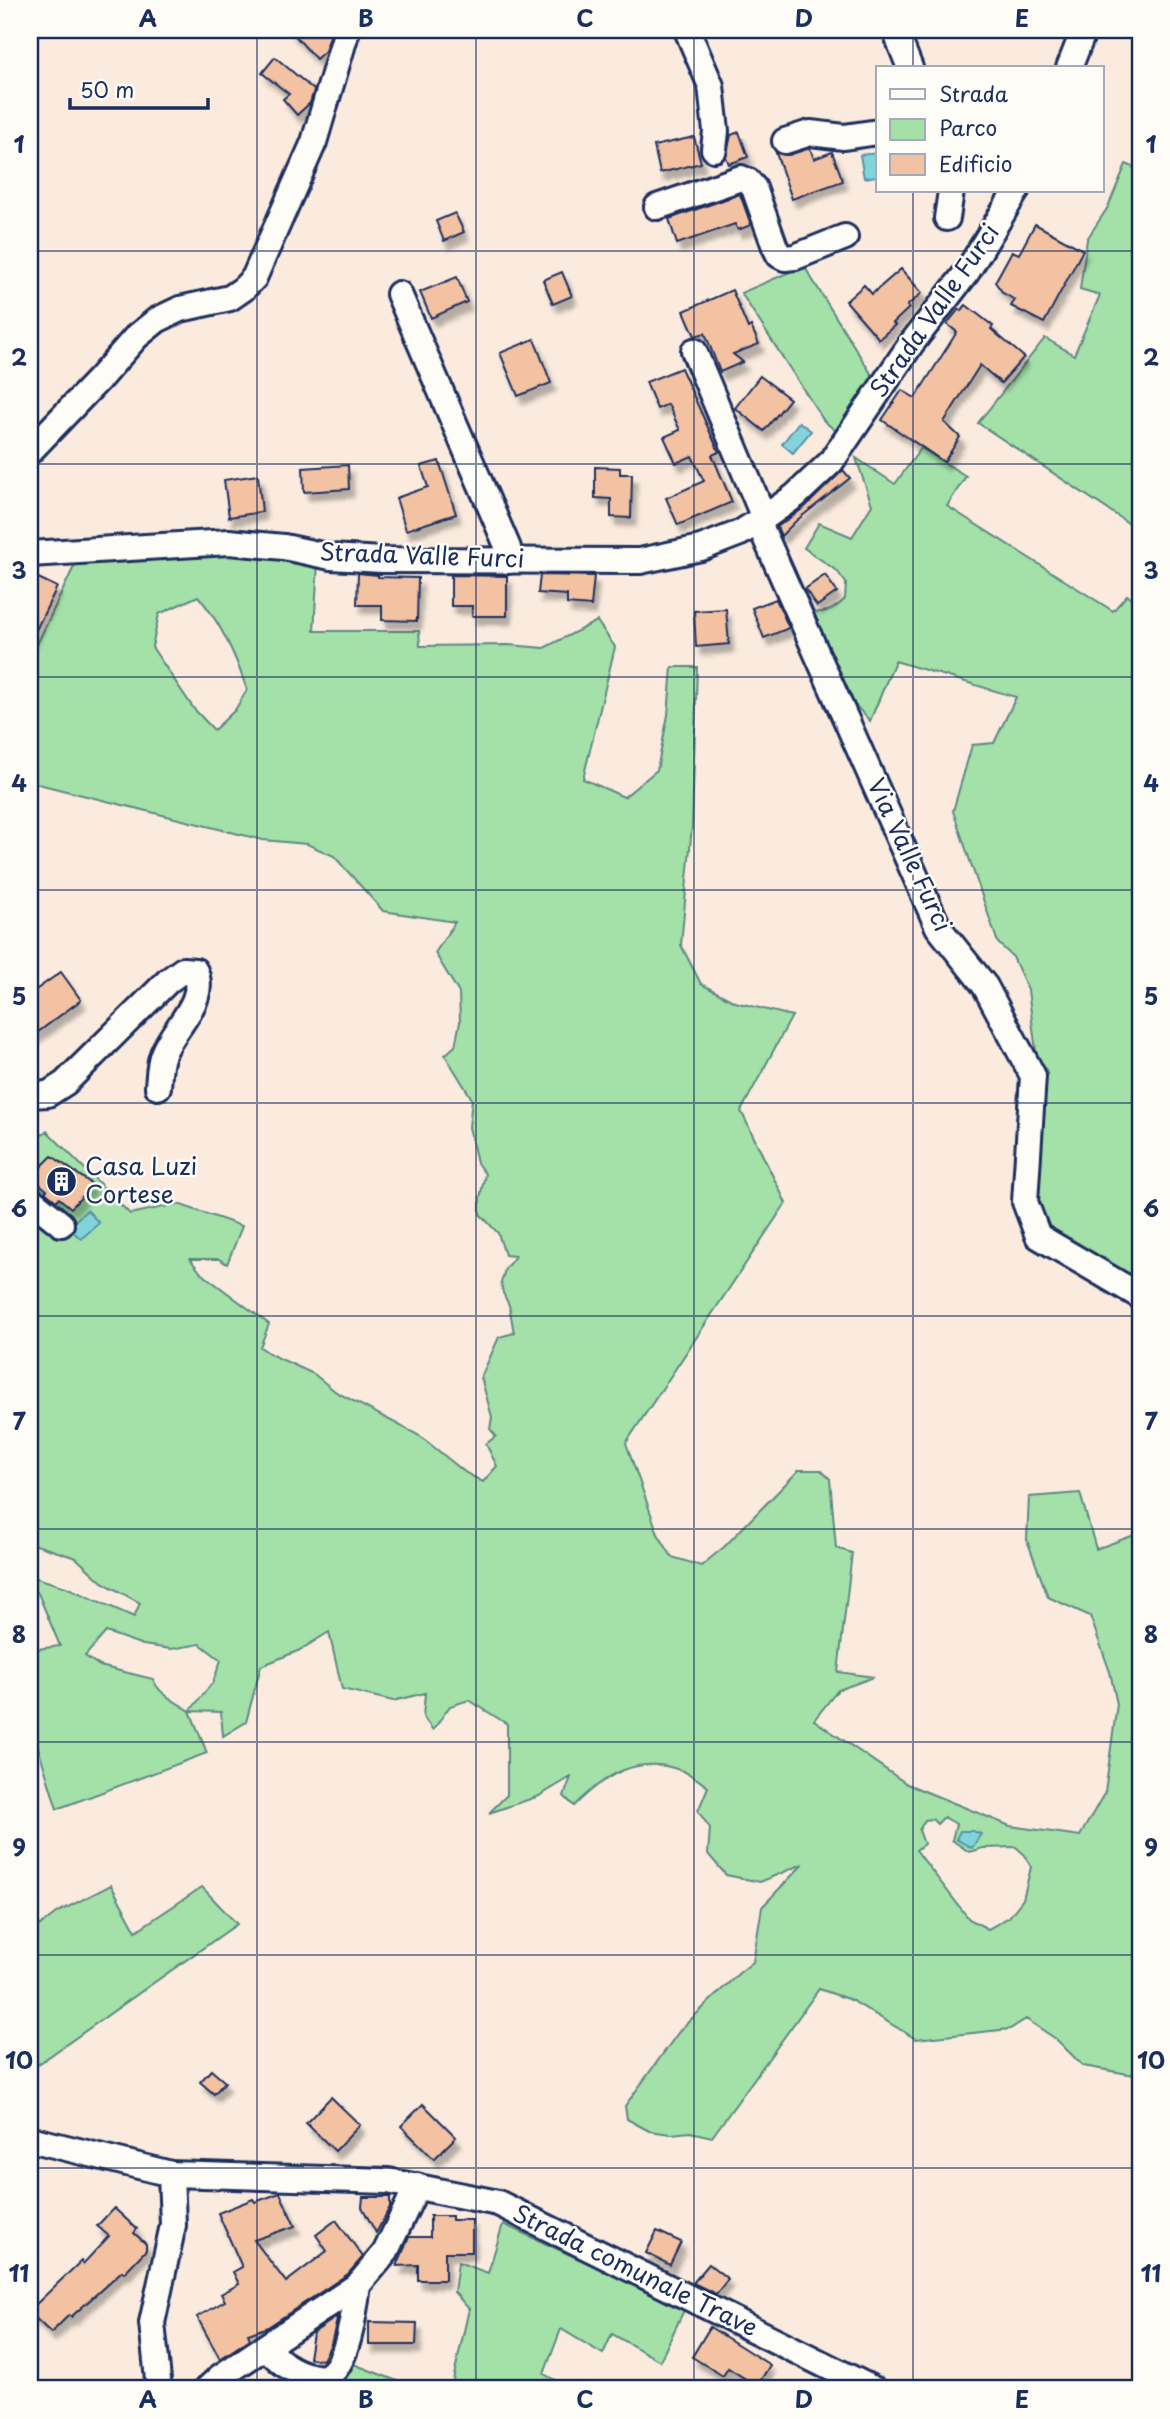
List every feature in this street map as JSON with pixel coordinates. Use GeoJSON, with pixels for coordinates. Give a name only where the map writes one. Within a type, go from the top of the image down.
{"type":"FeatureCollection","features":[{"type":"Feature","properties":{"kind":"street"},"geometry":{"type":"LineString","coordinates":[[30,451],[136,337],[157,320],[180,309],[230,298],[254,278],[314,142],[347,30]]}},
{"type":"Feature","properties":{"kind":"street"},"geometry":{"type":"LineString","coordinates":[[687,30],[710,86],[716,131],[714,149]]}},
{"type":"Feature","properties":{"kind":"street"},"geometry":{"type":"LineString","coordinates":[[895,30],[909,66]]}},
{"type":"Feature","properties":{"kind":"street"},"geometry":{"type":"LineString","coordinates":[[1070,66],[1084,30]]}},
{"type":"Feature","properties":{"kind":"street"},"geometry":{"type":"LineString","coordinates":[[785,141],[810,133],[844,136],[876,132]]}},
{"type":"Feature","properties":{"kind":"street"},"geometry":{"type":"LineString","coordinates":[[657,207],[741,178],[754,188],[779,255],[785,258],[795,257],[845,237]]}},
{"type":"Feature","properties":{"kind":"street"},"geometry":{"type":"LineString","coordinates":[[947,218],[951,192]]}},
{"type":"Feature","properties":{"kind":"street","name":"Strada Valle Furci"},"geometry":{"type":"LineString","coordinates":[[30,554],[229,542],[284,547],[331,557],[382,560],[640,561],[701,548],[740,533],[795,496],[831,462],[911,344],[967,272],[1015,192]]}},
{"type":"Feature","properties":{"kind":"street"},"geometry":{"type":"LineString","coordinates":[[399,294],[508,548],[508,561]]}},
{"type":"Feature","properties":{"kind":"street"},"geometry":{"type":"LineString","coordinates":[[694,351],[761,519]]}},
{"type":"Feature","properties":{"kind":"street","name":"Via Valle Furci"},"geometry":{"type":"LineString","coordinates":[[761,519],[938,926],[985,986],[1033,1076],[1026,1202],[1038,1236],[1140,1296]]}},
{"type":"Feature","properties":{"kind":"street"},"geometry":{"type":"LineString","coordinates":[[30,1095],[48,1094],[65,1083],[168,981],[183,970],[195,971],[200,983],[198,997],[161,1056],[158,1087]]}},
{"type":"Feature","properties":{"kind":"street"},"geometry":{"type":"LineString","coordinates":[[30,1199],[61,1223]]}},
{"type":"Feature","properties":{"kind":"street","name":"Strada comunale Trave"},"geometry":{"type":"LineString","coordinates":[[30,2138],[171,2174],[388,2181],[498,2203],[873,2389]]}},
{"type":"Feature","properties":{"kind":"street"},"geometry":{"type":"LineString","coordinates":[[159,2389],[152,2323],[173,2225],[171,2174]]}},
{"type":"Feature","properties":{"kind":"street"},"geometry":{"type":"LineString","coordinates":[[214,2383],[358,2285],[385,2253],[417,2186]]}},
{"type":"Feature","properties":{"kind":"street"},"geometry":{"type":"LineString","coordinates":[[266,2347],[280,2363],[294,2372],[320,2378],[327,2376],[334,2371],[346,2347],[358,2285]]}},
{"type":"Feature","properties":{"kind":"green space"},"geometry":{"type":"Polygon","coordinates":[[[1126,164],[1140,170],[1140,531],[978,423],[1045,338],[1074,355],[1100,295],[1080,289],[1087,239],[1108,207],[1126,164]]]}},
{"type":"Feature","properties":{"kind":"green space"},"geometry":{"type":"Polygon","coordinates":[[[804,266],[875,380],[836,431],[824,421],[741,293],[804,266]]]}},
{"type":"Feature","properties":{"kind":"green space"},"geometry":{"type":"Polygon","coordinates":[[[921,448],[966,476],[947,506],[1113,611],[1127,595],[1140,606],[1140,1282],[1042,1222],[1035,1192],[1037,1059],[1028,990],[1013,957],[998,943],[953,811],[972,745],[994,743],[1016,697],[895,661],[870,721],[853,703],[809,612],[829,610],[845,599],[846,583],[837,571],[804,548],[819,523],[852,537],[872,505],[856,458],[895,484],[921,448]]]}},
{"type":"Feature","properties":{"kind":"green space"},"geometry":{"type":"Polygon","coordinates":[[[213,551],[318,562],[314,631],[419,631],[420,646],[509,645],[544,648],[597,621],[615,647],[583,779],[624,797],[657,770],[668,715],[672,667],[697,667],[692,826],[681,945],[701,984],[735,1002],[792,1016],[741,1111],[786,1203],[626,1443],[658,1534],[672,1557],[701,1566],[724,1547],[799,1470],[821,1470],[830,1479],[836,1548],[852,1553],[838,1672],[874,1677],[838,1690],[814,1720],[907,1784],[1010,1826],[1080,1836],[1105,1792],[1117,1704],[1110,1672],[1090,1616],[1048,1597],[1027,1540],[1029,1497],[1080,1493],[1096,1549],[1140,1533],[1140,2076],[1083,2066],[1056,2039],[1026,2019],[1010,2029],[916,2039],[851,2000],[819,1989],[712,2137],[690,2132],[671,2134],[649,2131],[627,2119],[625,2106],[681,2029],[753,1962],[762,1907],[803,1864],[760,1882],[726,1875],[708,1854],[710,1828],[698,1811],[708,1787],[687,1773],[664,1766],[635,1766],[622,1771],[597,1785],[574,1806],[564,1796],[571,1777],[539,1796],[489,1813],[507,1795],[507,1724],[469,1700],[450,1706],[433,1730],[423,1717],[425,1693],[393,1701],[342,1689],[329,1632],[300,1650],[261,1666],[246,1722],[223,1736],[221,1712],[190,1711],[207,1753],[57,1809],[30,1721],[30,1650],[60,1646],[38,1593],[30,1586],[30,1576],[66,1587],[134,1617],[140,1603],[102,1582],[76,1558],[30,1543],[30,1143],[47,1131],[130,1214],[178,1204],[242,1226],[227,1264],[219,1259],[190,1259],[201,1273],[269,1324],[260,1347],[314,1374],[336,1392],[420,1436],[466,1473],[483,1482],[497,1466],[486,1444],[496,1436],[490,1429],[492,1417],[481,1377],[499,1337],[514,1333],[509,1305],[501,1283],[505,1269],[515,1256],[505,1255],[498,1233],[480,1214],[485,1174],[477,1163],[469,1127],[472,1099],[445,1055],[455,1046],[460,1022],[459,993],[435,953],[455,922],[383,911],[334,856],[307,844],[263,840],[30,782],[30,659],[79,556],[213,551]],[[198,596],[159,614],[152,647],[194,709],[214,730],[235,710],[247,690],[227,640],[198,596]],[[106,1632],[85,1656],[100,1666],[153,1679],[163,1693],[190,1711],[213,1682],[221,1660],[200,1644],[171,1649],[143,1645],[106,1632]],[[944,1817],[937,1824],[932,1819],[925,1820],[919,1830],[924,1844],[916,1850],[969,1919],[988,1929],[1009,1917],[1023,1899],[1031,1867],[1025,1855],[1016,1847],[983,1848],[969,1852],[952,1840],[956,1824],[944,1817]]]}},
{"type":"Feature","properties":{"kind":"green space"},"geometry":{"type":"Polygon","coordinates":[[[111,1885],[136,1931],[202,1887],[237,1924],[30,2070],[30,1920],[35,1929],[56,1913],[111,1885]]]}},
{"type":"Feature","properties":{"kind":"green space"},"geometry":{"type":"Polygon","coordinates":[[[503,2224],[685,2308],[660,2361],[612,2334],[603,2354],[561,2329],[544,2374],[571,2389],[451,2389],[469,2309],[454,2292],[458,2262],[488,2273],[503,2224]]]}},
{"type":"Feature","properties":{"kind":"green space"},"geometry":{"type":"Polygon","coordinates":[[[343,2360],[418,2389],[309,2389],[312,2380],[335,2386],[343,2360]]]}},
{"type":"Feature","properties":{"kind":"water"},"geometry":{"type":"Polygon","coordinates":[[[876,153],[876,176],[864,178],[860,155],[876,153]]]}},
{"type":"Feature","properties":{"kind":"water"},"geometry":{"type":"Polygon","coordinates":[[[799,422],[811,431],[793,453],[782,444],[799,422]]]}},
{"type":"Feature","properties":{"kind":"water"},"geometry":{"type":"Polygon","coordinates":[[[87,1210],[99,1223],[81,1239],[68,1227],[87,1210]]]}},
{"type":"Feature","properties":{"kind":"water"},"geometry":{"type":"Polygon","coordinates":[[[960,1831],[981,1834],[972,1848],[956,1839],[960,1831]]]}},
{"type":"Feature","properties":{"kind":"building"},"geometry":{"type":"Polygon","coordinates":[[[290,30],[332,30],[325,51],[316,59],[290,30]]]}},
{"type":"Feature","properties":{"kind":"building"},"geometry":{"type":"Polygon","coordinates":[[[275,57],[314,90],[310,103],[297,115],[283,99],[289,94],[262,73],[275,57]]]}},
{"type":"Feature","properties":{"kind":"building"},"geometry":{"type":"Polygon","coordinates":[[[739,132],[748,157],[729,164],[726,157],[731,135],[739,132]]]}},
{"type":"Feature","properties":{"kind":"building"},"geometry":{"type":"Polygon","coordinates":[[[694,137],[701,163],[660,173],[654,146],[694,137]]]}},
{"type":"Feature","properties":{"kind":"building"},"geometry":{"type":"Polygon","coordinates":[[[810,148],[814,159],[832,152],[843,181],[792,199],[776,153],[789,155],[810,148]]]}},
{"type":"Feature","properties":{"kind":"building"},"geometry":{"type":"Polygon","coordinates":[[[740,194],[751,225],[738,230],[735,224],[677,244],[669,219],[740,194]]]}},
{"type":"Feature","properties":{"kind":"building"},"geometry":{"type":"Polygon","coordinates":[[[455,213],[464,232],[444,241],[436,221],[455,213]]]}},
{"type":"Feature","properties":{"kind":"building"},"geometry":{"type":"Polygon","coordinates":[[[1035,224],[1083,250],[1044,323],[1011,306],[1015,300],[1003,293],[995,282],[1012,251],[1019,254],[1035,224]]]}},
{"type":"Feature","properties":{"kind":"building"},"geometry":{"type":"Polygon","coordinates":[[[901,269],[922,293],[907,306],[909,308],[893,323],[895,325],[879,339],[846,301],[864,285],[872,294],[901,269]]]}},
{"type":"Feature","properties":{"kind":"building"},"geometry":{"type":"Polygon","coordinates":[[[562,272],[572,296],[553,304],[543,280],[562,272]]]}},
{"type":"Feature","properties":{"kind":"building"},"geometry":{"type":"Polygon","coordinates":[[[457,277],[467,302],[431,318],[420,292],[457,277]]]}},
{"type":"Feature","properties":{"kind":"building"},"geometry":{"type":"Polygon","coordinates":[[[732,290],[748,328],[751,326],[759,344],[733,354],[743,362],[720,372],[705,333],[695,336],[684,311],[732,290]]]}},
{"type":"Feature","properties":{"kind":"building"},"geometry":{"type":"Polygon","coordinates":[[[966,305],[993,326],[991,329],[1024,357],[1001,383],[980,365],[944,422],[960,437],[944,462],[882,420],[902,390],[915,398],[957,332],[947,324],[959,309],[961,311],[966,305]]]}},
{"type":"Feature","properties":{"kind":"building"},"geometry":{"type":"Polygon","coordinates":[[[534,339],[551,383],[518,396],[500,353],[534,339]]]}},
{"type":"Feature","properties":{"kind":"building"},"geometry":{"type":"Polygon","coordinates":[[[681,368],[719,452],[712,455],[732,502],[678,525],[666,498],[704,481],[692,456],[676,463],[664,437],[680,430],[668,404],[657,409],[646,382],[681,368]]]}},
{"type":"Feature","properties":{"kind":"building"},"geometry":{"type":"Polygon","coordinates":[[[760,376],[790,399],[764,431],[735,408],[760,376]]]}},
{"type":"Feature","properties":{"kind":"building"},"geometry":{"type":"Polygon","coordinates":[[[439,461],[456,514],[406,530],[396,498],[428,487],[421,466],[439,461]]]}},
{"type":"Feature","properties":{"kind":"building"},"geometry":{"type":"Polygon","coordinates":[[[348,465],[349,489],[304,492],[303,468],[348,465]]]}},
{"type":"Feature","properties":{"kind":"building"},"geometry":{"type":"Polygon","coordinates":[[[595,467],[620,468],[620,474],[632,474],[631,518],[611,517],[611,499],[595,498],[595,467]]]}},
{"type":"Feature","properties":{"kind":"building"},"geometry":{"type":"Polygon","coordinates":[[[843,470],[850,478],[781,536],[777,527],[805,507],[843,470]]]}},
{"type":"Feature","properties":{"kind":"building"},"geometry":{"type":"Polygon","coordinates":[[[258,475],[262,512],[229,517],[224,480],[258,475]]]}},
{"type":"Feature","properties":{"kind":"building"},"geometry":{"type":"Polygon","coordinates":[[[358,573],[378,577],[418,578],[417,621],[382,620],[382,605],[357,605],[358,573]]]}},
{"type":"Feature","properties":{"kind":"building"},"geometry":{"type":"Polygon","coordinates":[[[30,574],[57,587],[30,642],[30,574]]]}},
{"type":"Feature","properties":{"kind":"building"},"geometry":{"type":"Polygon","coordinates":[[[451,575],[507,576],[507,616],[472,616],[472,606],[451,606],[451,575]]]}},
{"type":"Feature","properties":{"kind":"building"},"geometry":{"type":"Polygon","coordinates":[[[540,575],[594,576],[591,606],[567,604],[567,595],[538,593],[540,575]]]}},
{"type":"Feature","properties":{"kind":"building"},"geometry":{"type":"Polygon","coordinates":[[[825,575],[837,592],[817,606],[805,589],[825,575]]]}},
{"type":"Feature","properties":{"kind":"building"},"geometry":{"type":"Polygon","coordinates":[[[776,599],[789,628],[764,638],[752,608],[776,599]]]}},
{"type":"Feature","properties":{"kind":"building"},"geometry":{"type":"Polygon","coordinates":[[[726,609],[729,644],[696,647],[694,611],[726,609]]]}},
{"type":"Feature","properties":{"kind":"building"},"geometry":{"type":"Polygon","coordinates":[[[61,972],[81,1000],[30,1038],[30,994],[61,972]]]}},
{"type":"Feature","properties":{"kind":"building","name":"Casa Luzi Cortese"},"geometry":{"type":"Polygon","coordinates":[[[52,1156],[93,1185],[71,1208],[59,1198],[56,1201],[31,1177],[52,1156]]]}},
{"type":"Feature","properties":{"kind":"building"},"geometry":{"type":"Polygon","coordinates":[[[211,2070],[225,2082],[214,2094],[200,2082],[211,2070]]]}},
{"type":"Feature","properties":{"kind":"building"},"geometry":{"type":"Polygon","coordinates":[[[331,2097],[360,2125],[335,2151],[306,2123],[331,2097]]]}},
{"type":"Feature","properties":{"kind":"building"},"geometry":{"type":"Polygon","coordinates":[[[423,2104],[456,2137],[434,2159],[401,2126],[423,2104]]]}},
{"type":"Feature","properties":{"kind":"building"},"geometry":{"type":"Polygon","coordinates":[[[280,2193],[295,2226],[254,2240],[286,2282],[327,2251],[316,2235],[336,2220],[363,2257],[348,2274],[268,2327],[248,2334],[250,2339],[220,2359],[197,2317],[225,2301],[221,2294],[239,2284],[233,2272],[242,2267],[218,2213],[253,2199],[255,2202],[280,2193]]]}},
{"type":"Feature","properties":{"kind":"building"},"geometry":{"type":"Polygon","coordinates":[[[363,2197],[390,2197],[390,2207],[376,2233],[362,2207],[363,2197]]]}},
{"type":"Feature","properties":{"kind":"building"},"geometry":{"type":"Polygon","coordinates":[[[114,2208],[137,2229],[134,2233],[146,2244],[146,2250],[124,2273],[122,2271],[51,2333],[30,2310],[81,2261],[83,2264],[109,2236],[97,2226],[114,2208]]]}},
{"type":"Feature","properties":{"kind":"building"},"geometry":{"type":"Polygon","coordinates":[[[430,2216],[472,2220],[472,2252],[445,2252],[445,2280],[418,2280],[418,2265],[397,2266],[409,2237],[430,2237],[430,2216]]]}},
{"type":"Feature","properties":{"kind":"building"},"geometry":{"type":"Polygon","coordinates":[[[657,2231],[681,2242],[670,2265],[646,2253],[657,2231]]]}},
{"type":"Feature","properties":{"kind":"building"},"geometry":{"type":"Polygon","coordinates":[[[709,2264],[728,2279],[716,2294],[693,2283],[709,2264]]]}},
{"type":"Feature","properties":{"kind":"building"},"geometry":{"type":"Polygon","coordinates":[[[338,2316],[331,2344],[323,2360],[309,2358],[313,2333],[338,2316]]]}},
{"type":"Feature","properties":{"kind":"building"},"geometry":{"type":"Polygon","coordinates":[[[369,2322],[417,2323],[416,2345],[369,2345],[369,2322]]]}},
{"type":"Feature","properties":{"kind":"building"},"geometry":{"type":"Polygon","coordinates":[[[710,2327],[770,2365],[757,2386],[728,2368],[723,2376],[692,2357],[710,2327]]]}},
{"type":"Feature","properties":{"kind":"place","name":"Casa Luzi Cortese"},"geometry":{"type":"Point","coordinates":[62,1181]}}]}
